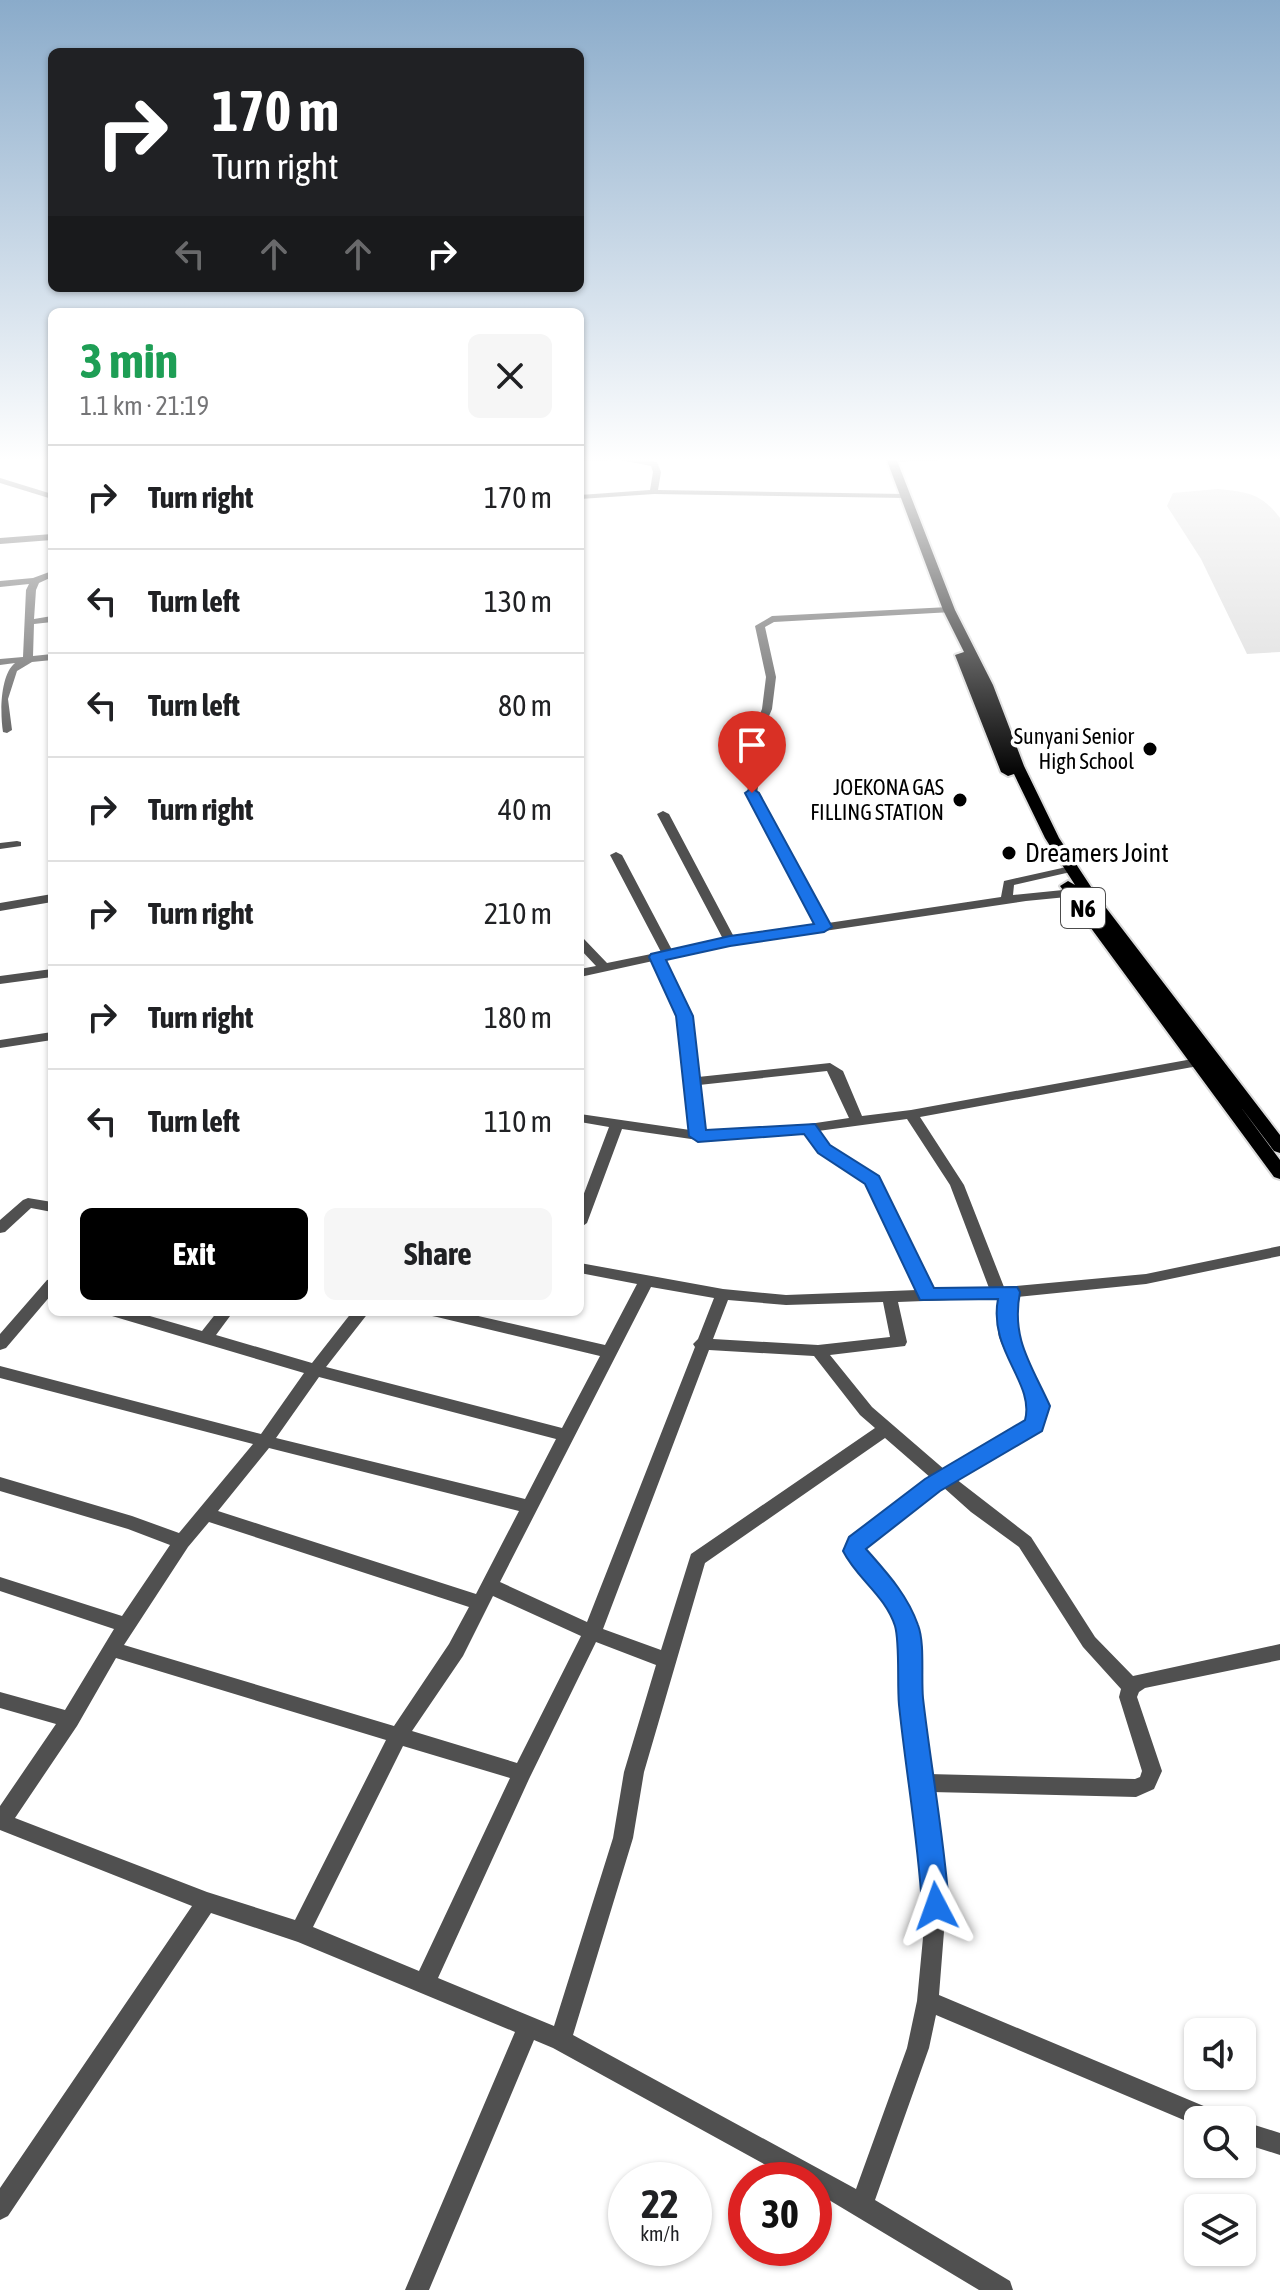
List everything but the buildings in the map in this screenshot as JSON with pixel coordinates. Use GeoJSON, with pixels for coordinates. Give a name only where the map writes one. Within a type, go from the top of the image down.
{"type":"FeatureCollection","features":[{"type":"Feature","properties":{"kind":"main road","name":"N6"},"geometry":{"type":"LineString","coordinates":[[932,565],[970,681],[1016,790],[1064,870],[1280,1147]]}},
{"type":"Feature","properties":{"kind":"main road","name":"N6"},"geometry":{"type":"LineString","coordinates":[[1064,870],[1073,893],[1280,1173]]}},
{"type":"Feature","properties":{"kind":"street"},"geometry":{"type":"LineString","coordinates":[[0,584],[35,581],[48,576]]}},
{"type":"Feature","properties":{"kind":"street"},"geometry":{"type":"LineString","coordinates":[[28,660],[31,590],[35,581]]}},
{"type":"Feature","properties":{"kind":"street"},"geometry":{"type":"LineString","coordinates":[[824,927],[752,793],[758,757],[754,740],[767,709],[771,677],[760,626],[772,619],[949,610]]}},
{"type":"Feature","properties":{"kind":"street"},"geometry":{"type":"LineString","coordinates":[[30,622],[48,620]]}},
{"type":"Feature","properties":{"kind":"street"},"geometry":{"type":"LineString","coordinates":[[0,662],[48,658]]}},
{"type":"Feature","properties":{"kind":"street"},"geometry":{"type":"LineString","coordinates":[[7,730],[2,699],[13,669],[28,660]]}},
{"type":"Feature","properties":{"kind":"street"},"geometry":{"type":"LineString","coordinates":[[663,814],[730,941]]}},
{"type":"Feature","properties":{"kind":"street"},"geometry":{"type":"LineString","coordinates":[[0,846],[17,844]]}},
{"type":"Feature","properties":{"kind":"street"},"geometry":{"type":"LineString","coordinates":[[616,855],[663,956],[684,1016],[698,1136]]}},
{"type":"Feature","properties":{"kind":"street"},"geometry":{"type":"LineString","coordinates":[[1007,900],[1008,883],[1064,870]]}},
{"type":"Feature","properties":{"kind":"street"},"geometry":{"type":"LineString","coordinates":[[584,972],[730,941],[1073,893]]}},
{"type":"Feature","properties":{"kind":"street"},"geometry":{"type":"LineString","coordinates":[[0,907],[48,899]]}},
{"type":"Feature","properties":{"kind":"street"},"geometry":{"type":"LineString","coordinates":[[584,946],[604,967]]}},
{"type":"Feature","properties":{"kind":"street"},"geometry":{"type":"LineString","coordinates":[[0,980],[48,974]]}},
{"type":"Feature","properties":{"kind":"street"},"geometry":{"type":"LineString","coordinates":[[0,1044],[48,1037]]}},
{"type":"Feature","properties":{"kind":"street"},"geometry":{"type":"LineString","coordinates":[[584,1119],[698,1136],[809,1128],[911,1114],[1198,1062]]}},
{"type":"Feature","properties":{"kind":"street"},"geometry":{"type":"LineString","coordinates":[[692,1082],[830,1067],[836,1071],[857,1122]]}},
{"type":"Feature","properties":{"kind":"street"},"geometry":{"type":"LineString","coordinates":[[862,2205],[918,2048],[928,2001],[936,1906],[931,1840],[919,1783],[908,1672],[908,1629],[896,1600],[854,1551],[857,1543],[943,1478],[1001,1447],[1034,1425],[1039,1417],[1039,1406],[1007,1336],[1004,1292],[957,1185],[911,1114]]}},
{"type":"Feature","properties":{"kind":"street"},"geometry":{"type":"LineString","coordinates":[[584,1212],[617,1125]]}},
{"type":"Feature","properties":{"kind":"street"},"geometry":{"type":"LineString","coordinates":[[809,1128],[824,1149],[872,1180],[927,1295]]}},
{"type":"Feature","properties":{"kind":"street"},"geometry":{"type":"LineString","coordinates":[[0,1228],[28,1203],[48,1206]]}},
{"type":"Feature","properties":{"kind":"street"},"geometry":{"type":"LineString","coordinates":[[584,1269],[723,1294],[786,1300],[1004,1292],[1146,1279],[1280,1251]]}},
{"type":"Feature","properties":{"kind":"street"},"geometry":{"type":"LineString","coordinates":[[300,1932],[399,1735],[456,1650],[646,1281]]}},
{"type":"Feature","properties":{"kind":"street"},"geometry":{"type":"LineString","coordinates":[[0,1344],[48,1291]]}},
{"type":"Feature","properties":{"kind":"street"},"geometry":{"type":"LineString","coordinates":[[425,1982],[522,1773],[592,1633],[701,1344],[723,1294]]}},
{"type":"Feature","properties":{"kind":"street"},"geometry":{"type":"LineString","coordinates":[[701,1344],[818,1351],[899,1342],[889,1296]]}},
{"type":"Feature","properties":{"kind":"street"},"geometry":{"type":"LineString","coordinates":[[131,1316],[315,1370],[566,1435]]}},
{"type":"Feature","properties":{"kind":"street"},"geometry":{"type":"LineString","coordinates":[[206,1337],[222,1316]]}},
{"type":"Feature","properties":{"kind":"street"},"geometry":{"type":"LineString","coordinates":[[358,1316],[265,1441],[182,1542],[126,1625],[70,1720],[0,1821],[207,1902],[300,1932],[529,2025],[862,2205],[1001,2290]]}},
{"type":"Feature","properties":{"kind":"street"},"geometry":{"type":"LineString","coordinates":[[454,1316],[609,1352]]}},
{"type":"Feature","properties":{"kind":"street"},"geometry":{"type":"LineString","coordinates":[[818,1351],[866,1411],[943,1478],[1025,1542],[1089,1642],[1131,1687]]}},
{"type":"Feature","properties":{"kind":"street"},"geometry":{"type":"LineString","coordinates":[[0,1372],[528,1507]]}},
{"type":"Feature","properties":{"kind":"street"},"geometry":{"type":"LineString","coordinates":[[561,2040],[623,1838],[634,1772],[697,1559],[886,1429]]}},
{"type":"Feature","properties":{"kind":"street"},"geometry":{"type":"LineString","coordinates":[[0,1484],[132,1523],[182,1542]]}},
{"type":"Feature","properties":{"kind":"street"},"geometry":{"type":"LineString","coordinates":[[206,1514],[479,1603]]}},
{"type":"Feature","properties":{"kind":"street"},"geometry":{"type":"LineString","coordinates":[[0,1584],[126,1625]]}},
{"type":"Feature","properties":{"kind":"street"},"geometry":{"type":"LineString","coordinates":[[488,1585],[592,1633],[668,1661]]}},
{"type":"Feature","properties":{"kind":"street"},"geometry":{"type":"LineString","coordinates":[[112,1649],[522,1773]]}},
{"type":"Feature","properties":{"kind":"street"},"geometry":{"type":"LineString","coordinates":[[919,1783],[1136,1788],[1147,1783],[1152,1771],[1128,1697],[1131,1687],[1141,1681],[1280,1652]]}},
{"type":"Feature","properties":{"kind":"street"},"geometry":{"type":"LineString","coordinates":[[0,1700],[70,1720]]}},
{"type":"Feature","properties":{"kind":"street"},"geometry":{"type":"LineString","coordinates":[[0,2208],[207,1902]]}},
{"type":"Feature","properties":{"kind":"street"},"geometry":{"type":"LineString","coordinates":[[928,2001],[1184,2109]]}},
{"type":"Feature","properties":{"kind":"street"},"geometry":{"type":"LineString","coordinates":[[417,2290],[529,2025]]}},
{"type":"Feature","properties":{"kind":"street"},"geometry":{"type":"LineString","coordinates":[[1256,2136],[1280,2144]]}},
{"type":"Feature","properties":{"kind":"shaded area"},"geometry":{"type":"Polygon","coordinates":[[[1204,565],[1280,565],[1280,652],[1247,654],[1204,565]]]}},
{"type":"Feature","properties":{"kind":"place","name":"Sunyani Senior High School"},"geometry":{"type":"Point","coordinates":[1150,749]}},
{"type":"Feature","properties":{"kind":"place","name":"JOEKONA GAS FILLING STATION"},"geometry":{"type":"Point","coordinates":[960,800]}},
{"type":"Feature","properties":{"kind":"place","name":"Dreamers Joint"},"geometry":{"type":"Point","coordinates":[1009,853]}},
{"type":"Feature","properties":{"kind":"route"},"geometry":{"type":"LineString","coordinates":[[752,793],[824,927],[730,941],[657,957],[677,994],[684,1016],[698,1136],[809,1128],[824,1149],[861,1170],[872,1180],[927,1295],[1010,1292],[1005,1316],[1007,1336],[1039,1406],[1039,1417],[1034,1425],[933,1485],[857,1543],[854,1551],[896,1600],[908,1629],[908,1672],[919,1783],[931,1840],[936,1906]]}}]}
